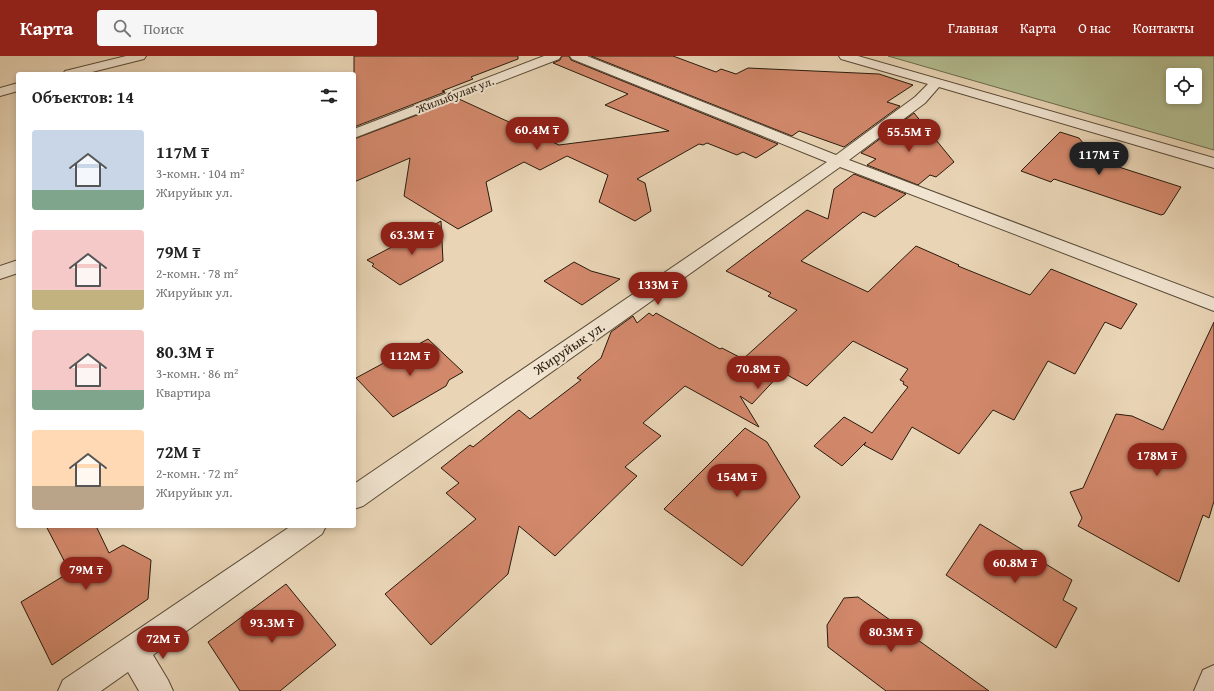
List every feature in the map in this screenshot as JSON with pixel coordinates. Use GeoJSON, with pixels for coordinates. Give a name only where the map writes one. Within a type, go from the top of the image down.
{"type":"FeatureCollection","features":[{"type":"Feature","properties":{"kind":"street"},"geometry":{"type":"LineString","coordinates":[[77,72],[140,56]]}},
{"type":"Feature","properties":{"kind":"street","name":"Жилыбулак ул."},"geometry":{"type":"LineString","coordinates":[[356,133],[555,56]]}},
{"type":"Feature","properties":{"kind":"street"},"geometry":{"type":"LineString","coordinates":[[576,56],[838,161],[1214,305]]}},
{"type":"Feature","properties":{"kind":"street"},"geometry":{"type":"LineString","coordinates":[[845,56],[1214,163]]}},
{"type":"Feature","properties":{"kind":"street","name":"Жируйык ул."},"geometry":{"type":"LineString","coordinates":[[356,497],[838,161],[920,100],[936,83]]}},
{"type":"Feature","properties":{"kind":"street"},"geometry":{"type":"LineString","coordinates":[[0,92],[16,88]]}},
{"type":"Feature","properties":{"kind":"street"},"geometry":{"type":"LineString","coordinates":[[0,273],[16,267]]}},
{"type":"Feature","properties":{"kind":"street"},"geometry":{"type":"LineString","coordinates":[[74,691],[310,528]]}},
{"type":"Feature","properties":{"kind":"street"},"geometry":{"type":"LineString","coordinates":[[133,651],[157,691]]}},
{"type":"Feature","properties":{"kind":"street"},"geometry":{"type":"LineString","coordinates":[[1210,691],[1214,681]]}},
{"type":"Feature","properties":{"kind":"green space"},"geometry":{"type":"Polygon","coordinates":[[[888,56],[1214,56],[1214,150],[888,56]]]}},
{"type":"Feature","properties":{"kind":"building"},"geometry":{"type":"Polygon","coordinates":[[[354,56],[518,56],[518,59],[471,77],[473,79],[442,91],[445,92],[356,126],[356,72],[354,72],[354,56]]]}},
{"type":"Feature","properties":{"kind":"building"},"geometry":{"type":"Polygon","coordinates":[[[562,56],[569,56],[571,60],[778,144],[756,158],[743,152],[737,155],[707,143],[703,145],[699,144],[637,179],[645,183],[651,211],[635,221],[599,202],[608,175],[567,156],[540,170],[524,162],[486,182],[492,211],[458,229],[404,196],[410,158],[356,181],[356,138],[459,99],[559,145],[669,131],[605,105],[628,94],[553,63],[560,60],[562,56]]]}},
{"type":"Feature","properties":{"kind":"building"},"geometry":{"type":"Polygon","coordinates":[[[591,56],[673,56],[716,72],[721,69],[736,74],[748,68],[879,74],[913,85],[887,102],[900,106],[844,147],[799,131],[792,136],[591,56]]]}},
{"type":"Feature","properties":{"kind":"building"},"geometry":{"type":"Polygon","coordinates":[[[914,113],[954,162],[936,177],[930,175],[918,185],[867,165],[876,159],[861,153],[914,113]]]}},
{"type":"Feature","properties":{"kind":"building"},"geometry":{"type":"Polygon","coordinates":[[[1060,132],[1079,138],[1097,160],[1181,187],[1164,214],[1161,215],[1054,179],[1051,182],[1021,171],[1060,132]]]}},
{"type":"Feature","properties":{"kind":"building"},"geometry":{"type":"Polygon","coordinates":[[[854,174],[906,194],[875,217],[863,212],[801,261],[868,292],[916,246],[959,265],[958,266],[1030,295],[1051,269],[1137,304],[1121,329],[1105,322],[1075,374],[1048,361],[1014,420],[993,410],[959,454],[912,427],[892,460],[864,445],[866,442],[842,466],[814,446],[844,417],[872,433],[908,387],[900,380],[908,369],[853,341],[807,386],[782,372],[752,404],[740,396],[759,427],[685,386],[643,423],[661,436],[625,467],[637,476],[555,556],[519,526],[508,574],[431,645],[385,594],[476,519],[446,493],[459,483],[441,468],[470,445],[473,447],[519,410],[530,419],[581,380],[577,378],[601,358],[611,332],[633,316],[637,323],[649,313],[653,316],[656,313],[720,349],[722,348],[743,359],[797,310],[768,296],[771,293],[726,271],[807,210],[828,219],[834,189],[854,174]]]}},
{"type":"Feature","properties":{"kind":"building"},"geometry":{"type":"Polygon","coordinates":[[[441,221],[443,261],[400,285],[372,266],[374,264],[367,260],[441,221]]]}},
{"type":"Feature","properties":{"kind":"building"},"geometry":{"type":"Polygon","coordinates":[[[574,262],[591,271],[620,279],[582,305],[544,281],[574,262]]]}},
{"type":"Feature","properties":{"kind":"building"},"geometry":{"type":"Polygon","coordinates":[[[1214,322],[1214,501],[1209,518],[1203,515],[1179,582],[1078,526],[1082,518],[1070,492],[1083,488],[1116,414],[1132,416],[1163,430],[1214,322]]]}},
{"type":"Feature","properties":{"kind":"building"},"geometry":{"type":"Polygon","coordinates":[[[428,339],[463,372],[449,380],[446,386],[393,417],[356,378],[428,339]]]}},
{"type":"Feature","properties":{"kind":"building"},"geometry":{"type":"Polygon","coordinates":[[[745,428],[767,442],[800,497],[742,566],[664,509],[745,428]]]}},
{"type":"Feature","properties":{"kind":"building"},"geometry":{"type":"Polygon","coordinates":[[[980,524],[1072,580],[1063,600],[1077,608],[1056,648],[946,575],[980,524]]]}},
{"type":"Feature","properties":{"kind":"building"},"geometry":{"type":"Polygon","coordinates":[[[47,528],[97,528],[109,553],[123,545],[151,560],[148,599],[52,665],[21,602],[70,572],[47,528]]]}},
{"type":"Feature","properties":{"kind":"building"},"geometry":{"type":"Polygon","coordinates":[[[286,584],[336,645],[280,691],[240,691],[208,642],[286,584]]]}},
{"type":"Feature","properties":{"kind":"building"},"geometry":{"type":"Polygon","coordinates":[[[858,597],[989,691],[886,691],[828,647],[827,625],[844,598],[858,597]]]}}]}
